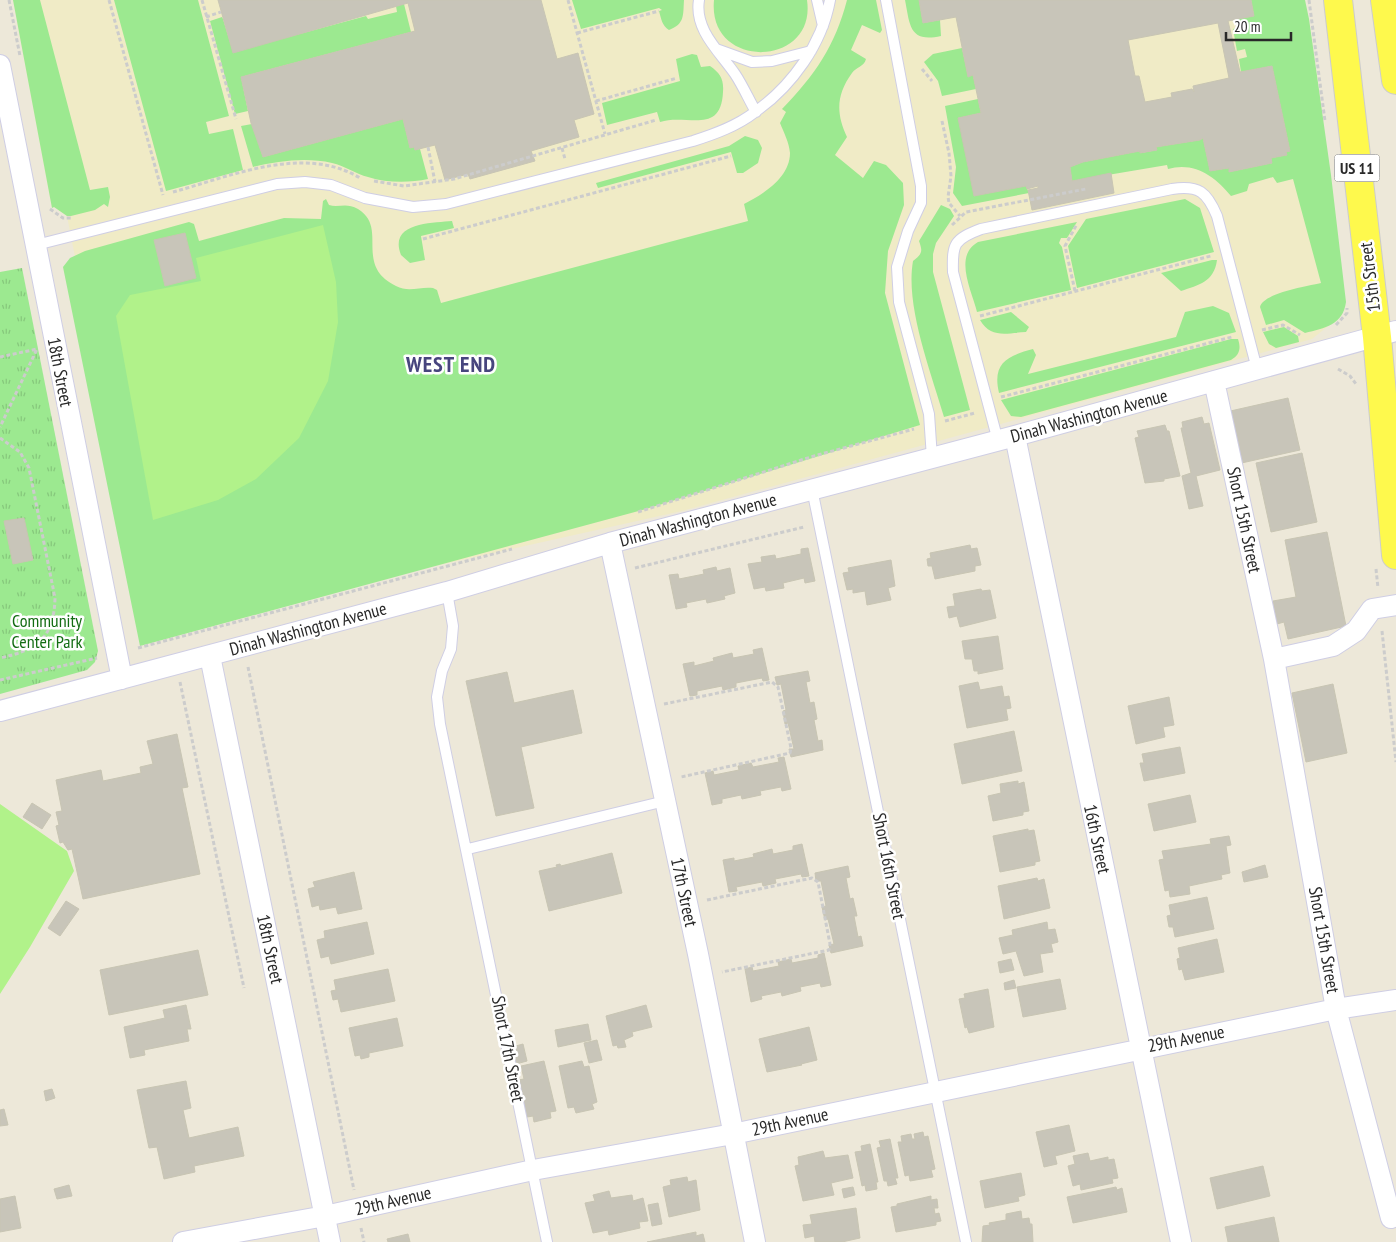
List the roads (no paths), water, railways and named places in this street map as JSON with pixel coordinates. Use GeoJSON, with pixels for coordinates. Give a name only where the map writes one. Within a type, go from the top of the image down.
{"type":"FeatureCollection","features":[{"type":"Feature","properties":{"kind":"main road","name":"15th Street"},"geometry":{"type":"LineString","coordinates":[[1338,0],[1386,334],[1396,555]]}},
{"type":"Feature","properties":{"kind":"main road"},"geometry":{"type":"LineString","coordinates":[[1385,0],[1396,80]]}},
{"type":"Feature","properties":{"kind":"street","name":"18th Street"},"geometry":{"type":"LineString","coordinates":[[0,65],[122,679]]}},
{"type":"Feature","properties":{"kind":"street","name":"Dinah Washington Avenue"},"geometry":{"type":"LineString","coordinates":[[0,711],[447,592],[610,543],[932,458],[1386,334]]}},
{"type":"Feature","properties":{"kind":"street","name":"Short 15th Street"},"geometry":{"type":"LineString","coordinates":[[1214,381],[1274,659],[1336,1009],[1391,1218]]}},
{"type":"Feature","properties":{"kind":"street","name":"16th Street"},"geometry":{"type":"LineString","coordinates":[[1006,438],[1181,1242]]}},
{"type":"Feature","properties":{"kind":"street","name":"17th Street"},"geometry":{"type":"LineString","coordinates":[[610,543],[702,976],[755,1242]]}},
{"type":"Feature","properties":{"kind":"street"},"geometry":{"type":"LineString","coordinates":[[1274,659],[1333,646],[1356,631],[1372,608],[1396,605]]}},
{"type":"Feature","properties":{"kind":"street","name":"18th Street"},"geometry":{"type":"LineString","coordinates":[[210,656],[330,1242]]}},
{"type":"Feature","properties":{"kind":"street","name":"29th Avenue"},"geometry":{"type":"LineString","coordinates":[[183,1242],[325,1216],[533,1170],[733,1134],[1336,1009],[1396,1000]]}},
{"type":"Feature","properties":{"kind":"lane"},"geometry":{"type":"LineString","coordinates":[[698,0],[697,8],[703,30],[736,76],[756,112]]}},
{"type":"Feature","properties":{"kind":"lane"},"geometry":{"type":"LineString","coordinates":[[817,0],[823,29]]}},
{"type":"Feature","properties":{"kind":"lane"},"geometry":{"type":"LineString","coordinates":[[36,245],[277,184],[305,182],[331,185],[365,198],[413,206],[446,204],[693,142],[722,131],[756,112],[785,84],[812,51],[823,29],[830,0]]}},
{"type":"Feature","properties":{"kind":"lane"},"geometry":{"type":"LineString","coordinates":[[886,0],[921,186],[921,203],[908,231],[897,267],[899,302],[931,425],[932,458]]}},
{"type":"Feature","properties":{"kind":"lane"},"geometry":{"type":"LineString","coordinates":[[715,48],[752,62],[772,61],[812,51]]}},
{"type":"Feature","properties":{"kind":"lane"},"geometry":{"type":"LineString","coordinates":[[1006,438],[987,401],[953,272],[952,254],[956,242],[965,235],[980,228],[1172,189],[1194,188],[1202,192],[1211,202],[1227,252],[1257,369]]}},
{"type":"Feature","properties":{"kind":"lane","name":"Short 16th Street"},"geometry":{"type":"LineString","coordinates":[[812,489],[966,1242]]}},
{"type":"Feature","properties":{"kind":"lane","name":"Short 17th Street"},"geometry":{"type":"LineString","coordinates":[[447,592],[453,626],[451,649],[442,671],[437,697],[445,750],[468,852],[547,1242]]}},
{"type":"Feature","properties":{"kind":"lane"},"geometry":{"type":"LineString","coordinates":[[468,852],[665,801]]}},
{"type":"Feature","properties":{"kind":"district","name":"WEST END"},"geometry":{"type":"Point","coordinates":[451,364]}},
{"type":"Feature","properties":{"kind":"park label","name":"Community Center Park"},"geometry":{"type":"Point","coordinates":[47,631]}}]}
